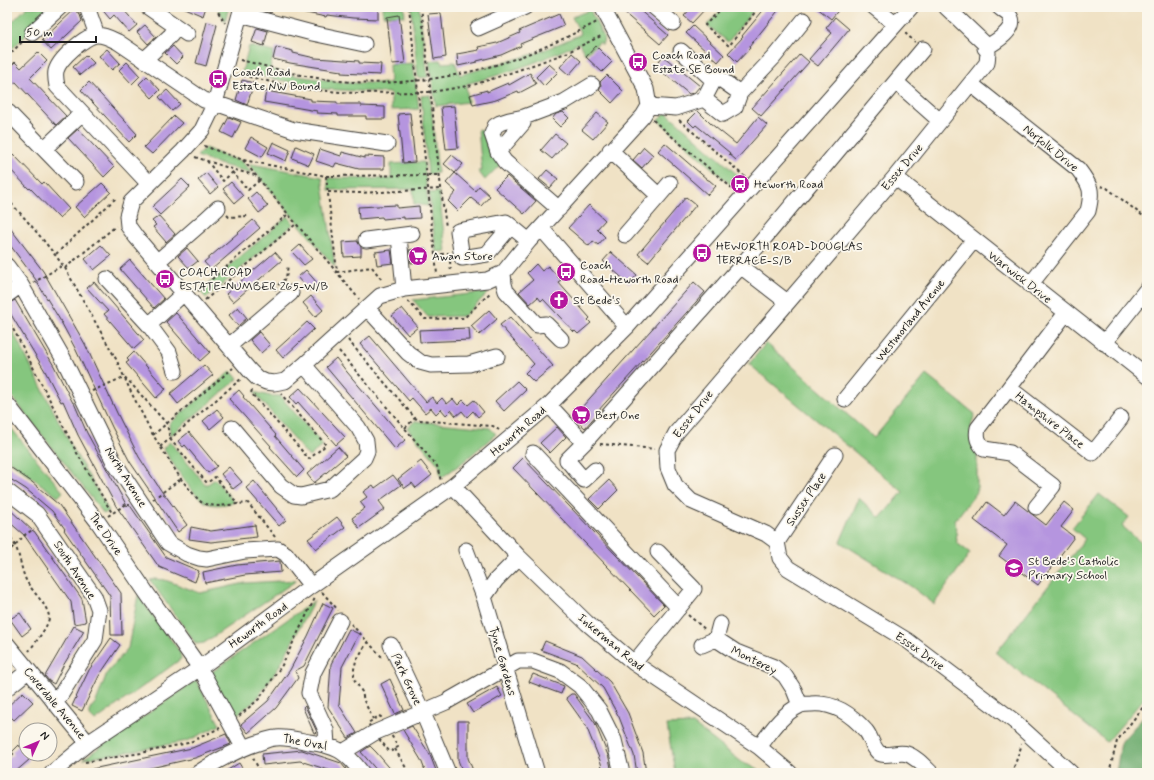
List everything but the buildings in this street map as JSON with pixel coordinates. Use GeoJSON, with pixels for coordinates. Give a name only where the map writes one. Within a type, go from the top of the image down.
{"type":"FeatureCollection","features":[{"type":"Feature","properties":{"kind":"street"},"geometry":{"type":"LineString","coordinates":[[32,33],[60,7]]}},
{"type":"Feature","properties":{"kind":"street"},"geometry":{"type":"LineString","coordinates":[[87,7],[96,35]]}},
{"type":"Feature","properties":{"kind":"street"},"geometry":{"type":"LineString","coordinates":[[144,60],[171,35],[182,31],[148,7]]}},
{"type":"Feature","properties":{"kind":"street"},"geometry":{"type":"LineString","coordinates":[[474,29],[525,7]]}},
{"type":"Feature","properties":{"kind":"street"},"geometry":{"type":"LineString","coordinates":[[367,43],[312,33],[241,11],[215,103],[202,130],[131,202],[127,216],[128,226],[136,237],[246,366],[257,378],[266,382],[274,383],[285,380],[304,365],[380,296],[404,289],[487,280],[503,273],[529,241],[610,150],[643,116],[647,109],[646,89],[602,7]]}},
{"type":"Feature","properties":{"kind":"street"},"geometry":{"type":"LineString","coordinates":[[874,7],[895,24]]}},
{"type":"Feature","properties":{"kind":"street","name":"Heworth Road"},"geometry":{"type":"LineString","coordinates":[[52,773],[88,743],[200,668],[312,585],[450,488],[510,439],[548,405],[628,326],[911,7]]}},
{"type":"Feature","properties":{"kind":"street"},"geometry":{"type":"LineString","coordinates":[[953,9],[984,43],[985,48],[998,40],[1010,28],[1012,22],[1010,16],[999,7]]}},
{"type":"Feature","properties":{"kind":"street"},"geometry":{"type":"LineString","coordinates":[[660,9],[673,23]]}},
{"type":"Feature","properties":{"kind":"street"},"geometry":{"type":"LineString","coordinates":[[704,99],[723,114],[735,107],[740,93],[774,57],[804,19]]}},
{"type":"Feature","properties":{"kind":"street"},"geometry":{"type":"LineString","coordinates":[[149,184],[58,86],[55,76],[59,63],[83,40],[96,35],[108,37],[118,42],[204,100],[294,130],[363,134],[387,144]]}},
{"type":"Feature","properties":{"kind":"street","name":"Essex Drive"},"geometry":{"type":"LineString","coordinates":[[985,48],[988,53],[987,64],[971,84],[894,177],[676,433],[667,450],[668,468],[675,485],[691,501],[766,534],[777,542],[780,558],[788,568],[908,641],[1014,721],[1072,773]]}},
{"type":"Feature","properties":{"kind":"street"},"geometry":{"type":"LineString","coordinates":[[595,470],[584,480],[567,460],[584,443],[741,266],[923,49]]}},
{"type":"Feature","properties":{"kind":"street"},"geometry":{"type":"LineString","coordinates":[[681,50],[713,80]]}},
{"type":"Feature","properties":{"kind":"street"},"geometry":{"type":"LineString","coordinates":[[647,109],[665,107],[676,108],[704,99],[716,76],[740,93]]}},
{"type":"Feature","properties":{"kind":"street"},"geometry":{"type":"LineString","coordinates":[[896,82],[940,121]]}},
{"type":"Feature","properties":{"kind":"street","name":"Norfolk Drive"},"geometry":{"type":"LineString","coordinates":[[971,84],[1078,169],[1088,183],[1092,196],[1088,211],[1030,285]]}},
{"type":"Feature","properties":{"kind":"street"},"geometry":{"type":"LineString","coordinates":[[558,209],[505,162],[498,152],[523,123],[524,117],[564,102],[592,85]]}},
{"type":"Feature","properties":{"kind":"street"},"geometry":{"type":"LineString","coordinates":[[11,110],[44,149],[75,182]]}},
{"type":"Feature","properties":{"kind":"street"},"geometry":{"type":"LineString","coordinates":[[44,149],[82,113]]}},
{"type":"Feature","properties":{"kind":"street"},"geometry":{"type":"LineString","coordinates":[[610,150],[659,196]]}},
{"type":"Feature","properties":{"kind":"street","name":"Warwick Drive"},"geometry":{"type":"LineString","coordinates":[[894,177],[1147,376]]}},
{"type":"Feature","properties":{"kind":"street"},"geometry":{"type":"LineString","coordinates":[[632,232],[670,183]]}},
{"type":"Feature","properties":{"kind":"street"},"geometry":{"type":"LineString","coordinates":[[157,262],[201,215],[218,208]]}},
{"type":"Feature","properties":{"kind":"street"},"geometry":{"type":"LineString","coordinates":[[511,226],[529,241]]}},
{"type":"Feature","properties":{"kind":"street"},"geometry":{"type":"LineString","coordinates":[[541,228],[628,326]]}},
{"type":"Feature","properties":{"kind":"street"},"geometry":{"type":"LineString","coordinates":[[366,240],[380,233],[406,235],[404,289]]}},
{"type":"Feature","properties":{"kind":"street","name":"Westmorland Avenue"},"geometry":{"type":"LineString","coordinates":[[845,399],[974,240]]}},
{"type":"Feature","properties":{"kind":"street","name":"North Avenue"},"geometry":{"type":"LineString","coordinates":[[7,266],[23,287],[63,358],[114,462],[168,543],[178,550],[198,558],[207,559],[245,551],[278,549]]}},
{"type":"Feature","properties":{"kind":"street"},"geometry":{"type":"LineString","coordinates":[[747,271],[787,302]]}},
{"type":"Feature","properties":{"kind":"street"},"geometry":{"type":"LineString","coordinates":[[503,273],[506,291],[537,325],[546,324],[561,339]]}},
{"type":"Feature","properties":{"kind":"street"},"geometry":{"type":"LineString","coordinates":[[107,279],[148,324],[169,352],[175,371]]}},
{"type":"Feature","properties":{"kind":"street"},"geometry":{"type":"LineString","coordinates":[[7,296],[23,287]]}},
{"type":"Feature","properties":{"kind":"street"},"geometry":{"type":"LineString","coordinates":[[1104,343],[1147,289]]}},
{"type":"Feature","properties":{"kind":"street"},"geometry":{"type":"LineString","coordinates":[[229,346],[282,296]]}},
{"type":"Feature","properties":{"kind":"street"},"geometry":{"type":"LineString","coordinates":[[148,324],[189,300]]}},
{"type":"Feature","properties":{"kind":"street"},"geometry":{"type":"LineString","coordinates":[[366,308],[408,353],[420,362],[431,365],[469,364],[497,357]]}},
{"type":"Feature","properties":{"kind":"street","name":"Hampshire Place"},"geometry":{"type":"LineString","coordinates":[[1066,313],[1009,388],[1093,454],[1121,418]]}},
{"type":"Feature","properties":{"kind":"street"},"geometry":{"type":"LineString","coordinates":[[234,438],[281,486],[294,495],[301,496],[330,489],[364,458],[367,451],[366,441],[358,427],[304,365]]}},
{"type":"Feature","properties":{"kind":"street"},"geometry":{"type":"LineString","coordinates":[[1009,388],[978,428],[976,433],[978,442],[984,449],[1010,453],[1053,486],[1036,507]]}},
{"type":"Feature","properties":{"kind":"street","name":"The Drive"},"geometry":{"type":"LineString","coordinates":[[7,404],[98,522],[200,668],[245,747]]}},
{"type":"Feature","properties":{"kind":"street"},"geometry":{"type":"LineString","coordinates":[[548,405],[584,443]]}},
{"type":"Feature","properties":{"kind":"street"},"geometry":{"type":"LineString","coordinates":[[533,453],[679,608]]}},
{"type":"Feature","properties":{"kind":"street","name":"Sussex Place"},"geometry":{"type":"LineString","coordinates":[[777,542],[835,455]]}},
{"type":"Feature","properties":{"kind":"street","name":"Inkerman Road"},"geometry":{"type":"LineString","coordinates":[[450,488],[587,623],[634,663],[759,747],[790,773]]}},
{"type":"Feature","properties":{"kind":"street","name":"South Avenue"},"geometry":{"type":"LineString","coordinates":[[7,491],[37,514],[94,596],[99,610],[96,640],[55,704]]}},
{"type":"Feature","properties":{"kind":"street"},"geometry":{"type":"LineString","coordinates":[[278,549],[286,554],[312,585]]}},
{"type":"Feature","properties":{"kind":"street","name":"Tyne Gardens"},"geometry":{"type":"LineString","coordinates":[[466,550],[484,597],[506,667],[536,773]]}},
{"type":"Feature","properties":{"kind":"street"},"geometry":{"type":"LineString","coordinates":[[634,663],[694,589],[658,552]]}},
{"type":"Feature","properties":{"kind":"street"},"geometry":{"type":"LineString","coordinates":[[484,597],[496,580],[519,557]]}},
{"type":"Feature","properties":{"kind":"street"},"geometry":{"type":"LineString","coordinates":[[327,745],[326,730],[309,693],[313,673],[340,621]]}},
{"type":"Feature","properties":{"kind":"street"},"geometry":{"type":"LineString","coordinates":[[702,646],[716,639],[720,624]]}},
{"type":"Feature","properties":{"kind":"street","name":"Monterey"},"geometry":{"type":"LineString","coordinates":[[716,639],[736,652],[774,667],[785,676],[794,690],[800,705]]}},
{"type":"Feature","properties":{"kind":"street","name":"Coverdale Avenue"},"geometry":{"type":"LineString","coordinates":[[7,644],[88,743]]}},
{"type":"Feature","properties":{"kind":"street","name":"Park Grove"},"geometry":{"type":"LineString","coordinates":[[391,645],[423,713],[448,773]]}},
{"type":"Feature","properties":{"kind":"street"},"geometry":{"type":"LineString","coordinates":[[343,752],[374,733],[446,702],[518,661],[533,661],[560,671],[580,686],[599,710],[614,740],[622,773]]}},
{"type":"Feature","properties":{"kind":"street"},"geometry":{"type":"LineString","coordinates":[[7,688],[24,666]]}},
{"type":"Feature","properties":{"kind":"street"},"geometry":{"type":"LineString","coordinates":[[759,747],[774,727],[791,711],[800,705],[820,703],[845,711],[866,732],[879,760],[883,755],[896,753],[907,754],[917,760],[931,773]]}},
{"type":"Feature","properties":{"kind":"street","name":"The Oval"},"geometry":{"type":"LineString","coordinates":[[198,773],[216,761],[245,747],[274,738],[289,738],[327,745],[343,752],[354,762],[362,773]]}},
{"type":"Feature","properties":{"kind":"path"},"geometry":{"type":"LineString","coordinates":[[215,7],[226,24]]}},
{"type":"Feature","properties":{"kind":"path"},"geometry":{"type":"LineString","coordinates":[[409,7],[435,255],[445,285]]}},
{"type":"Feature","properties":{"kind":"path"},"geometry":{"type":"LineString","coordinates":[[421,7],[430,79],[438,175],[446,232]]}},
{"type":"Feature","properties":{"kind":"path"},"geometry":{"type":"LineString","coordinates":[[722,7],[706,25],[729,46],[759,7]]}},
{"type":"Feature","properties":{"kind":"path"},"geometry":{"type":"LineString","coordinates":[[227,57],[316,78],[349,81],[417,81],[469,72],[519,57],[562,40],[597,22]]}},
{"type":"Feature","properties":{"kind":"path"},"geometry":{"type":"LineString","coordinates":[[895,24],[923,49]]}},
{"type":"Feature","properties":{"kind":"path"},"geometry":{"type":"LineString","coordinates":[[8,55],[32,33]]}},
{"type":"Feature","properties":{"kind":"path"},"geometry":{"type":"LineString","coordinates":[[237,74],[301,89],[354,93],[431,92],[474,85],[566,53],[604,35]]}},
{"type":"Feature","properties":{"kind":"path"},"geometry":{"type":"LineString","coordinates":[[665,107],[753,184]]}},
{"type":"Feature","properties":{"kind":"path"},"geometry":{"type":"LineString","coordinates":[[647,109],[742,197]]}},
{"type":"Feature","properties":{"kind":"path"},"geometry":{"type":"LineString","coordinates":[[188,145],[204,146],[243,160],[326,176],[438,175]]}},
{"type":"Feature","properties":{"kind":"path"},"geometry":{"type":"LineString","coordinates":[[188,145],[206,161],[223,181],[234,171]]}},
{"type":"Feature","properties":{"kind":"path"},"geometry":{"type":"LineString","coordinates":[[243,160],[366,308]]}},
{"type":"Feature","properties":{"kind":"path"},"geometry":{"type":"LineString","coordinates":[[206,161],[234,171],[256,176]]}},
{"type":"Feature","properties":{"kind":"path"},"geometry":{"type":"LineString","coordinates":[[234,171],[248,190],[260,180]]}},
{"type":"Feature","properties":{"kind":"path"},"geometry":{"type":"LineString","coordinates":[[326,176],[336,272]]}},
{"type":"Feature","properties":{"kind":"path"},"geometry":{"type":"LineString","coordinates":[[1088,183],[1107,188],[1147,219]]}},
{"type":"Feature","properties":{"kind":"path"},"geometry":{"type":"LineString","coordinates":[[328,192],[359,193],[441,189]]}},
{"type":"Feature","properties":{"kind":"path"},"geometry":{"type":"LineString","coordinates":[[56,254],[118,197]]}},
{"type":"Feature","properties":{"kind":"path"},"geometry":{"type":"LineString","coordinates":[[7,199],[56,254],[65,268],[116,359],[153,435],[181,479],[201,502],[208,505],[218,506],[248,503],[281,544],[278,549]]}},
{"type":"Feature","properties":{"kind":"path"},"geometry":{"type":"LineString","coordinates":[[218,208],[229,217],[250,216]]}},
{"type":"Feature","properties":{"kind":"path"},"geometry":{"type":"LineString","coordinates":[[189,300],[288,214]]}},
{"type":"Feature","properties":{"kind":"path"},"geometry":{"type":"LineString","coordinates":[[65,268],[127,216]]}},
{"type":"Feature","properties":{"kind":"path"},"geometry":{"type":"LineString","coordinates":[[189,300],[296,224]]}},
{"type":"Feature","properties":{"kind":"path"},"geometry":{"type":"LineString","coordinates":[[445,285],[449,253],[448,246]]}},
{"type":"Feature","properties":{"kind":"path"},"geometry":{"type":"LineString","coordinates":[[435,255],[449,253]]}},
{"type":"Feature","properties":{"kind":"path"},"geometry":{"type":"LineString","coordinates":[[23,287],[63,265]]}},
{"type":"Feature","properties":{"kind":"path"},"geometry":{"type":"LineString","coordinates":[[282,296],[278,285],[286,278],[288,265]]}},
{"type":"Feature","properties":{"kind":"path"},"geometry":{"type":"LineString","coordinates":[[336,272],[372,267],[382,280]]}},
{"type":"Feature","properties":{"kind":"path"},"geometry":{"type":"LineString","coordinates":[[404,289],[407,300],[425,320],[464,318],[496,287]]}},
{"type":"Feature","properties":{"kind":"path"},"geometry":{"type":"LineString","coordinates":[[7,319],[77,453],[112,513]]}},
{"type":"Feature","properties":{"kind":"path"},"geometry":{"type":"LineString","coordinates":[[336,336],[415,418],[419,420],[494,426],[510,439]]}},
{"type":"Feature","properties":{"kind":"path"},"geometry":{"type":"LineString","coordinates":[[336,336],[405,428],[437,466],[439,479],[450,488]]}},
{"type":"Feature","properties":{"kind":"path"},"geometry":{"type":"LineString","coordinates":[[153,435],[246,366]]}},
{"type":"Feature","properties":{"kind":"path"},"geometry":{"type":"LineString","coordinates":[[160,447],[246,366]]}},
{"type":"Feature","properties":{"kind":"path"},"geometry":{"type":"LineString","coordinates":[[81,396],[124,377]]}},
{"type":"Feature","properties":{"kind":"path"},"geometry":{"type":"LineString","coordinates":[[124,377],[167,424],[170,439],[207,483],[215,476],[238,504]]}},
{"type":"Feature","properties":{"kind":"path"},"geometry":{"type":"LineString","coordinates":[[252,390],[251,393],[309,459],[326,445],[281,394]]}},
{"type":"Feature","properties":{"kind":"path"},"geometry":{"type":"LineString","coordinates":[[405,428],[415,418]]}},
{"type":"Feature","properties":{"kind":"path"},"geometry":{"type":"LineString","coordinates":[[584,443],[667,450]]}},
{"type":"Feature","properties":{"kind":"path"},"geometry":{"type":"LineString","coordinates":[[98,522],[112,513],[140,501],[181,479]]}},
{"type":"Feature","properties":{"kind":"path"},"geometry":{"type":"LineString","coordinates":[[7,554],[26,534],[43,522]]}},
{"type":"Feature","properties":{"kind":"path"},"geometry":{"type":"LineString","coordinates":[[7,534],[15,545],[27,582],[49,617],[48,623],[25,657],[24,666]]}},
{"type":"Feature","properties":{"kind":"path"},"geometry":{"type":"LineString","coordinates":[[312,585],[341,613],[340,621],[349,622],[387,661]]}},
{"type":"Feature","properties":{"kind":"path"},"geometry":{"type":"LineString","coordinates":[[679,608],[716,639]]}},
{"type":"Feature","properties":{"kind":"path"},"geometry":{"type":"LineString","coordinates":[[368,641],[356,661],[354,679],[362,692],[364,701],[373,719]]}},
{"type":"Feature","properties":{"kind":"path"},"geometry":{"type":"LineString","coordinates":[[1109,773],[1117,741],[1147,702]]}},
{"type":"Feature","properties":{"kind":"path"},"geometry":{"type":"LineString","coordinates":[[1012,773],[1022,744],[1030,736]]}},
{"type":"Feature","properties":{"kind":"path"},"geometry":{"type":"LineString","coordinates":[[245,747],[261,773]]}},
{"type":"Feature","properties":{"kind":"path"},"geometry":{"type":"LineString","coordinates":[[395,749],[409,773]]}},
{"type":"Feature","properties":{"kind":"green space"},"geometry":{"type":"Polygon","coordinates":[[[27,7],[54,7],[12,49],[7,44],[7,27],[27,7]]]}},
{"type":"Feature","properties":{"kind":"green space"},"geometry":{"type":"Polygon","coordinates":[[[217,7],[229,7],[225,21],[217,7]]]}},
{"type":"Feature","properties":{"kind":"green space"},"geometry":{"type":"Polygon","coordinates":[[[383,7],[404,7],[405,16],[383,15],[383,7]]]}},
{"type":"Feature","properties":{"kind":"green space"},"geometry":{"type":"Polygon","coordinates":[[[411,7],[419,7],[428,77],[418,78],[411,7]]]}},
{"type":"Feature","properties":{"kind":"green space"},"geometry":{"type":"Polygon","coordinates":[[[724,7],[756,7],[728,42],[707,25],[724,7]]]}},
{"type":"Feature","properties":{"kind":"green space"},"geometry":{"type":"Polygon","coordinates":[[[590,10],[604,38],[602,45],[600,42],[585,54],[579,43],[552,56],[495,76],[466,84],[468,102],[436,106],[429,61],[440,60],[442,63],[455,62],[460,75],[537,53],[581,34],[572,17],[590,10]]]}},
{"type":"Feature","properties":{"kind":"green space"},"geometry":{"type":"Polygon","coordinates":[[[249,46],[274,52],[270,69],[297,76],[349,83],[390,83],[389,65],[413,63],[419,109],[391,110],[391,93],[323,89],[242,72],[249,46]]]}},
{"type":"Feature","properties":{"kind":"green space"},"geometry":{"type":"Polygon","coordinates":[[[430,95],[438,173],[428,174],[421,96],[430,95]]]}},
{"type":"Feature","properties":{"kind":"green space"},"geometry":{"type":"Polygon","coordinates":[[[666,112],[740,177],[732,186],[658,120],[666,112]]]}},
{"type":"Feature","properties":{"kind":"green space"},"geometry":{"type":"Polygon","coordinates":[[[478,129],[488,132],[500,165],[485,180],[478,171],[482,171],[478,129]]]}},
{"type":"Feature","properties":{"kind":"green space"},"geometry":{"type":"Polygon","coordinates":[[[205,148],[241,161],[252,173],[197,156],[205,148]]]}},
{"type":"Feature","properties":{"kind":"green space"},"geometry":{"type":"Polygon","coordinates":[[[424,162],[428,206],[414,204],[413,189],[329,190],[328,178],[391,179],[391,164],[424,162]]]}},
{"type":"Feature","properties":{"kind":"green space"},"geometry":{"type":"Polygon","coordinates":[[[251,164],[322,177],[335,267],[250,166],[251,164]]]}},
{"type":"Feature","properties":{"kind":"green space"},"geometry":{"type":"Polygon","coordinates":[[[439,192],[446,251],[436,252],[429,193],[439,192]]]}},
{"type":"Feature","properties":{"kind":"green space"},"geometry":{"type":"Polygon","coordinates":[[[288,216],[294,224],[206,298],[200,291],[288,216]]]}},
{"type":"Feature","properties":{"kind":"green space"},"geometry":{"type":"Polygon","coordinates":[[[489,292],[464,316],[428,317],[413,300],[489,292]]]}},
{"type":"Feature","properties":{"kind":"green space"},"geometry":{"type":"Polygon","coordinates":[[[7,323],[18,341],[73,449],[109,511],[104,514],[7,390],[7,323]]]}},
{"type":"Feature","properties":{"kind":"green space"},"geometry":{"type":"Polygon","coordinates":[[[766,343],[874,438],[926,375],[975,414],[970,434],[972,443],[977,452],[977,492],[955,520],[957,543],[970,553],[934,604],[912,587],[840,542],[859,498],[880,518],[903,492],[749,364],[766,343]]]}},
{"type":"Feature","properties":{"kind":"green space"},"geometry":{"type":"Polygon","coordinates":[[[231,371],[238,379],[170,436],[169,424],[231,371]]]}},
{"type":"Feature","properties":{"kind":"green space"},"geometry":{"type":"Polygon","coordinates":[[[254,392],[270,396],[280,396],[323,445],[309,457],[254,392]]]}},
{"type":"Feature","properties":{"kind":"green space"},"geometry":{"type":"Polygon","coordinates":[[[415,421],[490,428],[496,434],[462,463],[441,478],[439,465],[407,428],[415,421]]]}},
{"type":"Feature","properties":{"kind":"green space"},"geometry":{"type":"Polygon","coordinates":[[[7,423],[63,492],[58,497],[7,459],[7,423]]]}},
{"type":"Feature","properties":{"kind":"green space"},"geometry":{"type":"Polygon","coordinates":[[[170,442],[205,484],[208,484],[215,479],[234,502],[213,505],[204,501],[198,496],[184,480],[163,448],[170,442]]]}},
{"type":"Feature","properties":{"kind":"green space"},"geometry":{"type":"Polygon","coordinates":[[[1099,494],[1129,517],[1122,526],[1147,548],[1147,695],[1107,742],[996,653],[1085,539],[1072,528],[1099,494]]]}},
{"type":"Feature","properties":{"kind":"green space"},"geometry":{"type":"Polygon","coordinates":[[[150,580],[165,580],[200,593],[245,583],[297,580],[204,643],[196,644],[150,580]]]}},
{"type":"Feature","properties":{"kind":"green space"},"geometry":{"type":"Polygon","coordinates":[[[138,595],[180,652],[181,659],[95,721],[90,716],[90,709],[96,702],[107,673],[128,648],[138,595]]]}},
{"type":"Feature","properties":{"kind":"green space"},"geometry":{"type":"Polygon","coordinates":[[[314,601],[279,667],[255,701],[235,716],[209,674],[314,601]]]}},
{"type":"Feature","properties":{"kind":"green space"},"geometry":{"type":"Polygon","coordinates":[[[196,680],[220,725],[187,741],[83,759],[196,680]]]}},
{"type":"Feature","properties":{"kind":"green space"},"geometry":{"type":"Polygon","coordinates":[[[1147,713],[1146,773],[1116,773],[1121,742],[1147,713]]]}},
{"type":"Feature","properties":{"kind":"green space"},"geometry":{"type":"Polygon","coordinates":[[[693,724],[743,763],[756,768],[763,773],[675,773],[667,725],[693,724]]]}},
{"type":"Feature","properties":{"kind":"place","name":"Coach Road Estate SE Bound"},"geometry":{"type":"Point","coordinates":[638,62]}},
{"type":"Feature","properties":{"kind":"place","name":"Coach Road Estate NW Bound"},"geometry":{"type":"Point","coordinates":[218,79]}},
{"type":"Feature","properties":{"kind":"place","name":"Heworth Road"},"geometry":{"type":"Point","coordinates":[740,184]}},
{"type":"Feature","properties":{"kind":"place","name":"HEWORTH ROAD-DOUGLAS TERRACE-S/B"},"geometry":{"type":"Point","coordinates":[702,253]}},
{"type":"Feature","properties":{"kind":"place","name":"Awan Store"},"geometry":{"type":"Point","coordinates":[418,256]}},
{"type":"Feature","properties":{"kind":"place","name":"Coach Road-Heworth Road"},"geometry":{"type":"Point","coordinates":[566,272]}},
{"type":"Feature","properties":{"kind":"place","name":"COACH ROAD ESTATE-NUMBER 265-W/B"},"geometry":{"type":"Point","coordinates":[165,279]}},
{"type":"Feature","properties":{"kind":"place","name":"St Bede's"},"geometry":{"type":"Point","coordinates":[559,300]}},
{"type":"Feature","properties":{"kind":"place","name":"Best One"},"geometry":{"type":"Point","coordinates":[581,415]}},
{"type":"Feature","properties":{"kind":"place","name":"St Bede's Catholic Primary School"},"geometry":{"type":"Point","coordinates":[1014,568]}}]}
